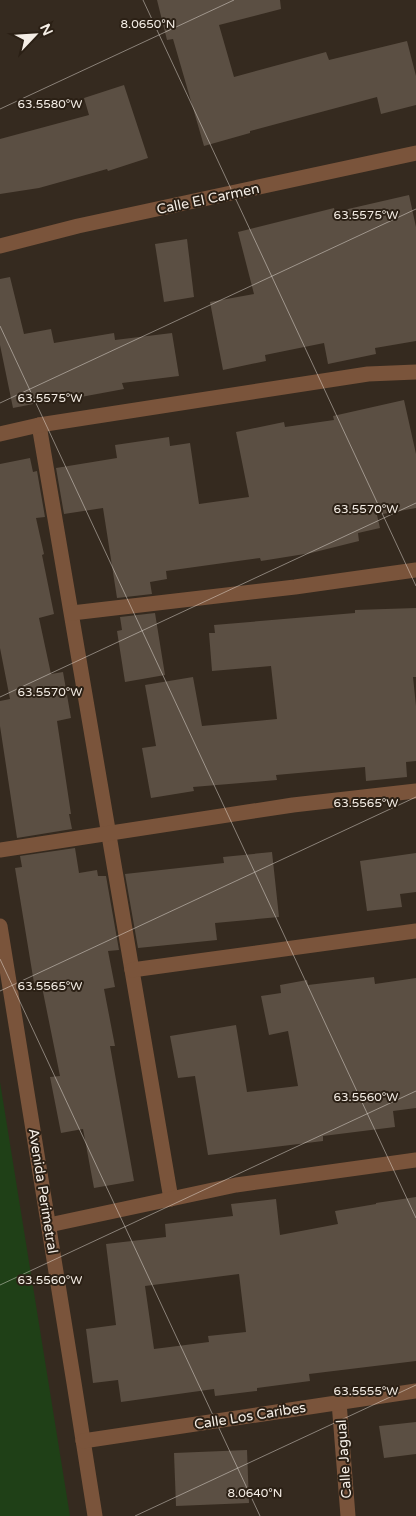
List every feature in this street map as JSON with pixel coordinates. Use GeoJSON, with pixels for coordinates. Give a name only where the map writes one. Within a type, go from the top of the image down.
{"type":"FeatureCollection","features":[{"type":"Feature","properties":{"kind":"street","name":"Calle El Carmen"},"geometry":{"type":"LineString","coordinates":[[0,246],[78,226],[416,153]]}},
{"type":"Feature","properties":{"kind":"street"},"geometry":{"type":"LineString","coordinates":[[0,434],[39,425],[368,374],[416,372]]}},
{"type":"Feature","properties":{"kind":"street"},"geometry":{"type":"LineString","coordinates":[[39,425],[171,1200]]}},
{"type":"Feature","properties":{"kind":"street"},"geometry":{"type":"LineString","coordinates":[[72,613],[296,587],[416,570]]}},
{"type":"Feature","properties":{"kind":"street"},"geometry":{"type":"LineString","coordinates":[[0,850],[293,805],[416,791]]}},
{"type":"Feature","properties":{"kind":"street","name":"Avenida Perimetral"},"geometry":{"type":"LineString","coordinates":[[0,926],[95,1516]]}},
{"type":"Feature","properties":{"kind":"street"},"geometry":{"type":"LineString","coordinates":[[132,970],[416,931]]}},
{"type":"Feature","properties":{"kind":"street"},"geometry":{"type":"LineString","coordinates":[[49,1225],[236,1185],[416,1160]]}},
{"type":"Feature","properties":{"kind":"street","name":"Calle Los Caribes"},"geometry":{"type":"LineString","coordinates":[[83,1441],[416,1391]]}},
{"type":"Feature","properties":{"kind":"street","name":"Calle Jagual"},"geometry":{"type":"LineString","coordinates":[[340,1402],[348,1516]]}},
{"type":"Feature","properties":{"kind":"green space"},"geometry":{"type":"Polygon","coordinates":[[[0,1082],[70,1516],[0,1516],[0,1082]]]}},
{"type":"Feature","properties":{"kind":"building"},"geometry":{"type":"Polygon","coordinates":[[[157,0],[280,0],[281,9],[219,25],[234,77],[326,52],[329,60],[407,41],[416,76],[416,105],[381,114],[377,97],[250,131],[250,133],[204,146],[173,39],[167,40],[157,0]]]}},
{"type":"Feature","properties":{"kind":"building"},"geometry":{"type":"Polygon","coordinates":[[[124,85],[148,158],[108,171],[107,169],[39,188],[0,194],[0,139],[89,115],[84,98],[124,85]]]}},
{"type":"Feature","properties":{"kind":"building"},"geometry":{"type":"Polygon","coordinates":[[[409,195],[416,227],[416,341],[375,348],[376,354],[328,364],[324,343],[265,355],[266,361],[223,370],[210,302],[254,294],[238,232],[334,208],[335,212],[409,195]]]}},
{"type":"Feature","properties":{"kind":"building"},"geometry":{"type":"Polygon","coordinates":[[[187,239],[194,297],[164,302],[155,244],[187,239]]]}},
{"type":"Feature","properties":{"kind":"building"},"geometry":{"type":"Polygon","coordinates":[[[10,277],[24,334],[51,329],[54,343],[114,333],[115,340],[172,333],[179,376],[122,383],[124,389],[13,408],[0,345],[0,279],[10,277]]]}},
{"type":"Feature","properties":{"kind":"building"},"geometry":{"type":"Polygon","coordinates":[[[404,400],[416,454],[416,508],[377,515],[380,528],[358,533],[359,541],[311,553],[261,561],[260,558],[166,571],[167,579],[150,582],[152,594],[117,598],[103,508],[64,514],[56,468],[117,458],[115,445],[169,437],[170,446],[190,443],[199,504],[249,497],[236,432],[284,422],[285,427],[334,420],[333,416],[404,400]]]}},
{"type":"Feature","properties":{"kind":"building"},"geometry":{"type":"Polygon","coordinates":[[[30,458],[33,472],[37,471],[45,517],[36,518],[54,614],[39,618],[51,674],[63,672],[71,718],[57,721],[72,829],[17,838],[0,726],[0,701],[10,699],[0,648],[0,464],[30,458]]]}},
{"type":"Feature","properties":{"kind":"building"},"geometry":{"type":"Polygon","coordinates":[[[416,608],[416,677],[413,677],[416,706],[416,761],[406,762],[407,777],[366,781],[365,767],[276,775],[277,780],[193,787],[194,791],[151,798],[142,748],[156,746],[145,685],[193,677],[202,726],[277,719],[271,666],[212,671],[209,633],[215,633],[214,625],[355,613],[355,610],[416,608]]]}},
{"type":"Feature","properties":{"kind":"building"},"geometry":{"type":"Polygon","coordinates":[[[155,613],[165,675],[125,682],[117,631],[122,630],[120,617],[155,613]]]}},
{"type":"Feature","properties":{"kind":"building"},"geometry":{"type":"Polygon","coordinates":[[[75,848],[79,873],[97,870],[98,876],[106,876],[119,950],[108,951],[115,987],[104,989],[115,1046],[110,1046],[134,1181],[94,1188],[83,1129],[61,1133],[50,1077],[60,1076],[41,982],[34,983],[15,868],[22,867],[20,856],[75,848]]]}},
{"type":"Feature","properties":{"kind":"building"},"geometry":{"type":"Polygon","coordinates":[[[272,852],[279,917],[215,923],[217,940],[138,948],[125,874],[224,863],[223,857],[272,852]]]}},
{"type":"Feature","properties":{"kind":"building"},"geometry":{"type":"Polygon","coordinates":[[[416,853],[416,892],[400,894],[402,907],[367,911],[360,861],[416,853]]]}},
{"type":"Feature","properties":{"kind":"building"},"geometry":{"type":"Polygon","coordinates":[[[374,977],[375,984],[416,978],[416,1108],[393,1111],[395,1127],[323,1136],[323,1141],[208,1155],[195,1076],[178,1078],[170,1036],[236,1025],[247,1092],[298,1086],[288,1031],[269,1035],[261,996],[281,993],[280,985],[307,980],[308,985],[374,977]]]}},
{"type":"Feature","properties":{"kind":"building"},"geometry":{"type":"Polygon","coordinates":[[[416,1197],[416,1361],[309,1374],[310,1381],[257,1388],[257,1391],[215,1396],[214,1389],[121,1402],[118,1380],[93,1383],[86,1329],[116,1325],[106,1244],[166,1237],[165,1224],[233,1216],[231,1204],[276,1199],[280,1235],[338,1224],[335,1211],[416,1197]],[[239,1274],[145,1286],[154,1349],[209,1342],[208,1336],[246,1332],[239,1274]]]}},
{"type":"Feature","properties":{"kind":"building"},"geometry":{"type":"Polygon","coordinates":[[[416,1422],[416,1454],[384,1458],[379,1426],[416,1422]]]}},
{"type":"Feature","properties":{"kind":"building"},"geometry":{"type":"Polygon","coordinates":[[[247,1450],[249,1503],[176,1506],[174,1453],[247,1450]]]}}]}
